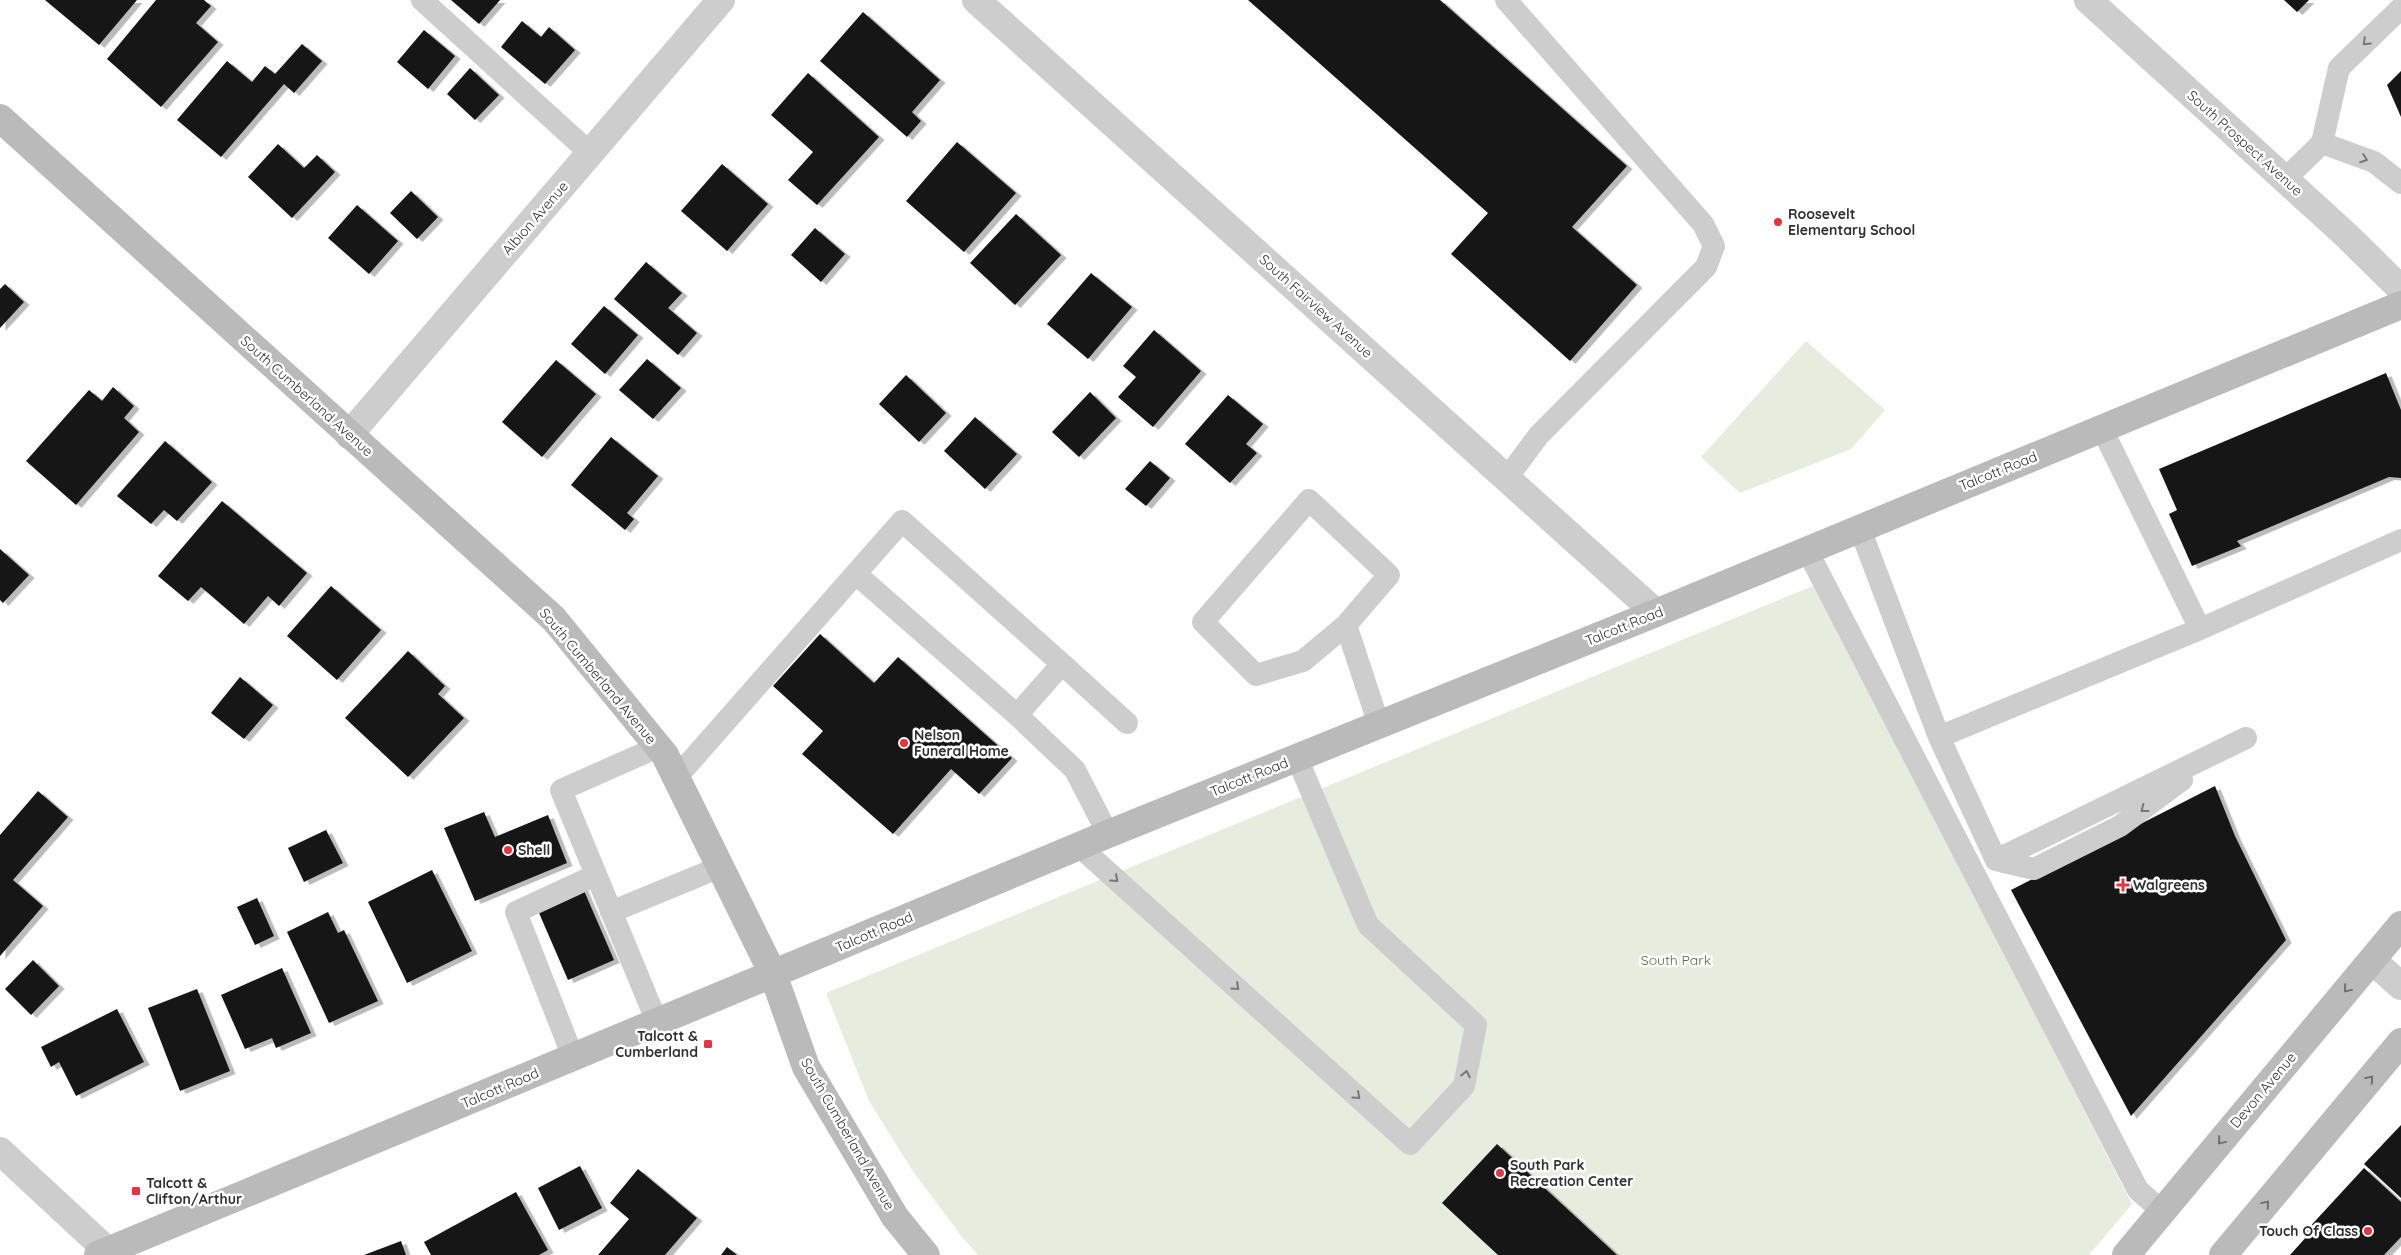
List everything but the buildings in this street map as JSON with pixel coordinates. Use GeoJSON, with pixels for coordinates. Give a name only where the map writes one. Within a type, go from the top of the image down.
{"type":"FeatureCollection","features":[{"type":"Feature","properties":{"kind":"street","name":"Albion Avenue"},"geometry":{"type":"LineString","coordinates":[[349,435],[721,0]]}},
{"type":"Feature","properties":{"kind":"street","name":"South Fairview Avenue"},"geometry":{"type":"LineString","coordinates":[[976,0],[1656,613]]}},
{"type":"Feature","properties":{"kind":"street","name":"South Prospect Avenue"},"geometry":{"type":"LineString","coordinates":[[2088,0],[2285,179],[2401,288]]}},
{"type":"Feature","properties":{"kind":"street","name":"South Cumberland Avenue"},"geometry":{"type":"LineString","coordinates":[[0,118],[554,619],[665,755],[773,974],[806,1066],[895,1217],[926,1255]]}},
{"type":"Feature","properties":{"kind":"street","name":"Talcott Road"},"geometry":{"type":"LineString","coordinates":[[106,1254],[1108,834],[1656,613],[2401,305]]}},
{"type":"Feature","properties":{"kind":"street","name":"Devon Avenue"},"geometry":{"type":"LineString","coordinates":[[2126,1255],[2401,925]]}},
{"type":"Feature","properties":{"kind":"street"},"geometry":{"type":"LineString","coordinates":[[2372,960],[2401,986]]}},
{"type":"Feature","properties":{"kind":"street"},"geometry":{"type":"LineString","coordinates":[[2223,1255],[2401,1042]]}},
{"type":"Feature","properties":{"kind":"street"},"geometry":{"type":"LineString","coordinates":[[0,1151],[106,1254]]}},
{"type":"Feature","properties":{"kind":"lane"},"geometry":{"type":"LineString","coordinates":[[422,0],[590,153]]}},
{"type":"Feature","properties":{"kind":"lane"},"geometry":{"type":"LineString","coordinates":[[1506,0],[1703,224],[1714,246],[1706,267],[1539,435],[1507,478]]}},
{"type":"Feature","properties":{"kind":"lane"},"geometry":{"type":"LineString","coordinates":[[2285,179],[2322,143],[2339,68],[2401,8]]}},
{"type":"Feature","properties":{"kind":"lane"},"geometry":{"type":"LineString","coordinates":[[2322,143],[2374,162],[2401,183]]}},
{"type":"Feature","properties":{"kind":"lane"},"geometry":{"type":"LineString","coordinates":[[2102,429],[2200,629]]}},
{"type":"Feature","properties":{"kind":"lane"},"geometry":{"type":"LineString","coordinates":[[1309,500],[1389,575],[1346,624],[1303,661],[1256,675],[1203,622],[1309,500]]}},
{"type":"Feature","properties":{"kind":"lane"},"geometry":{"type":"LineString","coordinates":[[676,778],[902,521],[1127,723]]}},
{"type":"Feature","properties":{"kind":"lane"},"geometry":{"type":"LineString","coordinates":[[1860,528],[1939,737],[1996,860],[2246,738]]}},
{"type":"Feature","properties":{"kind":"lane"},"geometry":{"type":"LineString","coordinates":[[1939,737],[2200,629],[2401,540]]}},
{"type":"Feature","properties":{"kind":"lane"},"geometry":{"type":"LineString","coordinates":[[1807,550],[2138,1190],[2162,1211]]}},
{"type":"Feature","properties":{"kind":"lane"},"geometry":{"type":"LineString","coordinates":[[856,574],[1017,716],[1075,770],[1108,834]]}},
{"type":"Feature","properties":{"kind":"lane"},"geometry":{"type":"LineString","coordinates":[[1346,624],[1379,724]]}},
{"type":"Feature","properties":{"kind":"lane"},"geometry":{"type":"LineString","coordinates":[[1017,716],[1062,664]]}},
{"type":"Feature","properties":{"kind":"lane"},"geometry":{"type":"LineString","coordinates":[[657,1022],[560,790],[658,747]]}},
{"type":"Feature","properties":{"kind":"lane"},"geometry":{"type":"LineString","coordinates":[[1079,846],[1410,1144],[1464,1086],[1476,1025],[1368,925],[1297,758]]}},
{"type":"Feature","properties":{"kind":"lane"},"geometry":{"type":"LineString","coordinates":[[611,912],[720,867]]}},
{"type":"Feature","properties":{"kind":"lane"},"geometry":{"type":"LineString","coordinates":[[573,1057],[516,912],[596,875]]}},
{"type":"Feature","properties":{"kind":"green space"},"geometry":{"type":"Polygon","coordinates":[[[1806,341],[1885,410],[1851,449],[1740,493],[1701,457],[1806,341]]]}},
{"type":"Feature","properties":{"kind":"green space","name":"South Park"},"geometry":{"type":"Polygon","coordinates":[[[1815,585],[2132,1204],[2089,1255],[978,1255],[962,1237],[912,1170],[869,1101],[826,993],[1815,585]]]}},
{"type":"Feature","properties":{"kind":"place","name":"Roosevelt Elementary School"},"geometry":{"type":"Point","coordinates":[1778,222]}},
{"type":"Feature","properties":{"kind":"place","name":"Nelson Funeral Home"},"geometry":{"type":"Point","coordinates":[904,743]}},
{"type":"Feature","properties":{"kind":"place","name":"Shell"},"geometry":{"type":"Point","coordinates":[508,850]}},
{"type":"Feature","properties":{"kind":"place","name":"Walgreens"},"geometry":{"type":"Point","coordinates":[2123,885]}},
{"type":"Feature","properties":{"kind":"place","name":"Talcott & Cumberland"},"geometry":{"type":"Point","coordinates":[708,1044]}},
{"type":"Feature","properties":{"kind":"place","name":"South Park Recreation Center"},"geometry":{"type":"Point","coordinates":[1500,1173]}},
{"type":"Feature","properties":{"kind":"place","name":"Talcott & Clifton/Arthur"},"geometry":{"type":"Point","coordinates":[136,1191]}},
{"type":"Feature","properties":{"kind":"place","name":"Touch Of Class"},"geometry":{"type":"Point","coordinates":[2368,1231]}}]}
